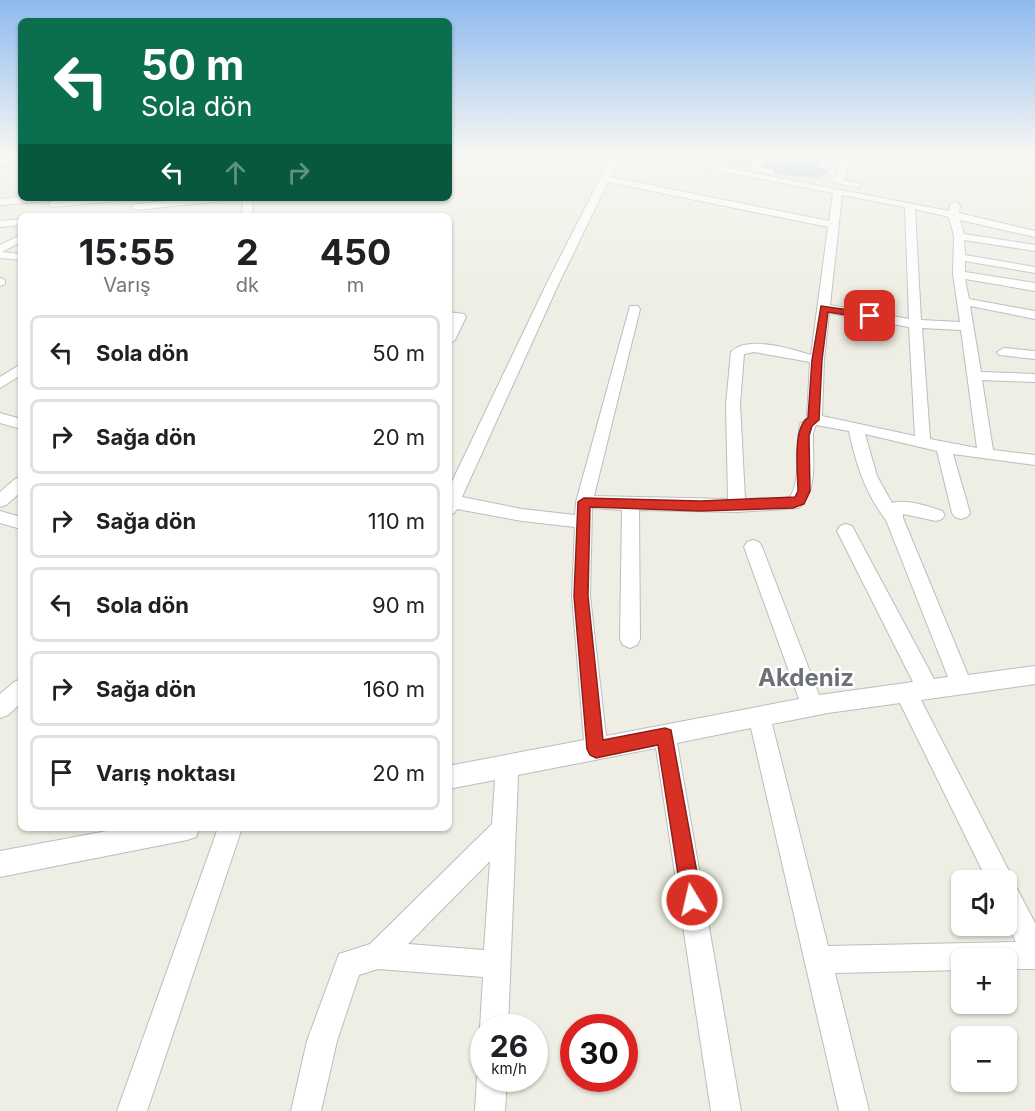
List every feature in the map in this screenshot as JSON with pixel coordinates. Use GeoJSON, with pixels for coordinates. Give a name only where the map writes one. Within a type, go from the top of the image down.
{"type":"FeatureCollection","features":[{"type":"Feature","properties":{"kind":"street"},"geometry":{"type":"LineString","coordinates":[[136,207],[157,205]]}},
{"type":"Feature","properties":{"kind":"street"},"geometry":{"type":"LineString","coordinates":[[452,500],[592,205]]}},
{"type":"Feature","properties":{"kind":"street"},"geometry":{"type":"LineString","coordinates":[[733,205],[833,225]]}},
{"type":"Feature","properties":{"kind":"street"},"geometry":{"type":"LineString","coordinates":[[814,420],[817,360],[836,205]]}},
{"type":"Feature","properties":{"kind":"street"},"geometry":{"type":"LineString","coordinates":[[923,444],[910,205],[1035,234]]}},
{"type":"Feature","properties":{"kind":"street"},"geometry":{"type":"LineString","coordinates":[[955,205],[962,301],[986,455]]}},
{"type":"Feature","properties":{"kind":"street"},"geometry":{"type":"LineString","coordinates":[[0,224],[18,222]]}},
{"type":"Feature","properties":{"kind":"street"},"geometry":{"type":"LineString","coordinates":[[959,236],[1035,248]]}},
{"type":"Feature","properties":{"kind":"street"},"geometry":{"type":"LineString","coordinates":[[0,249],[18,240]]}},
{"type":"Feature","properties":{"kind":"street"},"geometry":{"type":"LineString","coordinates":[[0,255],[18,257]]}},
{"type":"Feature","properties":{"kind":"street"},"geometry":{"type":"LineString","coordinates":[[959,257],[1035,270]]}},
{"type":"Feature","properties":{"kind":"street"},"geometry":{"type":"LineString","coordinates":[[959,274],[1035,287]]}},
{"type":"Feature","properties":{"kind":"street"},"geometry":{"type":"LineString","coordinates":[[962,301],[1035,315]]}},
{"type":"Feature","properties":{"kind":"street"},"geometry":{"type":"LineString","coordinates":[[824,308],[915,324],[966,326]]}},
{"type":"Feature","properties":{"kind":"street"},"geometry":{"type":"LineString","coordinates":[[596,749],[581,596],[584,502],[633,309]]}},
{"type":"Feature","properties":{"kind":"street"},"geometry":{"type":"LineString","coordinates":[[452,316],[460,317],[452,332]]}},
{"type":"Feature","properties":{"kind":"street"},"geometry":{"type":"LineString","coordinates":[[737,506],[733,404],[738,352],[743,348],[754,347],[817,360]]}},
{"type":"Feature","properties":{"kind":"street"},"geometry":{"type":"LineString","coordinates":[[1004,352],[1035,355]]}},
{"type":"Feature","properties":{"kind":"street"},"geometry":{"type":"LineString","coordinates":[[0,384],[18,370]]}},
{"type":"Feature","properties":{"kind":"street"},"geometry":{"type":"LineString","coordinates":[[975,376],[1033,378]]}},
{"type":"Feature","properties":{"kind":"street"},"geometry":{"type":"LineString","coordinates":[[0,418],[18,423]]}},
{"type":"Feature","properties":{"kind":"street"},"geometry":{"type":"LineString","coordinates":[[584,502],[737,506],[793,504],[799,500],[804,491],[804,436],[807,424],[814,420],[944,448],[1035,460]]}},
{"type":"Feature","properties":{"kind":"street"},"geometry":{"type":"LineString","coordinates":[[856,429],[864,468],[878,500],[894,518],[962,685]]}},
{"type":"Feature","properties":{"kind":"street"},"geometry":{"type":"LineString","coordinates":[[944,448],[961,513]]}},
{"type":"Feature","properties":{"kind":"street"},"geometry":{"type":"LineString","coordinates":[[0,501],[18,486]]}},
{"type":"Feature","properties":{"kind":"street"},"geometry":{"type":"LineString","coordinates":[[452,504],[584,522]]}},
{"type":"Feature","properties":{"kind":"street"},"geometry":{"type":"LineString","coordinates":[[630,639],[631,504]]}},
{"type":"Feature","properties":{"kind":"street"},"geometry":{"type":"LineString","coordinates":[[894,518],[894,509],[899,507],[936,515]]}},
{"type":"Feature","properties":{"kind":"street"},"geometry":{"type":"LineString","coordinates":[[0,517],[18,522]]}},
{"type":"Feature","properties":{"kind":"street"},"geometry":{"type":"LineString","coordinates":[[846,531],[996,870]]}},
{"type":"Feature","properties":{"kind":"street"},"geometry":{"type":"LineString","coordinates":[[753,547],[812,706]]}},
{"type":"Feature","properties":{"kind":"street"},"geometry":{"type":"LineString","coordinates":[[452,777],[812,706],[1035,675]]}},
{"type":"Feature","properties":{"kind":"street"},"geometry":{"type":"LineString","coordinates":[[0,708],[18,692]]}},
{"type":"Feature","properties":{"kind":"street"},"geometry":{"type":"LineString","coordinates":[[759,717],[854,1111]]}},
{"type":"Feature","properties":{"kind":"street"},"geometry":{"type":"LineString","coordinates":[[665,736],[726,1111]]}},
{"type":"Feature","properties":{"kind":"street"},"geometry":{"type":"LineString","coordinates":[[495,1014],[507,766]]}},
{"type":"Feature","properties":{"kind":"street"},"geometry":{"type":"LineString","coordinates":[[378,955],[504,830]]}},
{"type":"Feature","properties":{"kind":"street"},"geometry":{"type":"LineString","coordinates":[[0,864],[171,831]]}},
{"type":"Feature","properties":{"kind":"street"},"geometry":{"type":"LineString","coordinates":[[132,1111],[229,831]]}},
{"type":"Feature","properties":{"kind":"street"},"geometry":{"type":"LineString","coordinates":[[819,960],[1035,953],[1017,916]]}},
{"type":"Feature","properties":{"kind":"street"},"geometry":{"type":"LineString","coordinates":[[306,1111],[322,1041],[349,964],[378,955],[497,965]]}},
{"type":"Feature","properties":{"kind":"street"},"geometry":{"type":"LineString","coordinates":[[490,1111],[491,1092]]}},
{"type":"Feature","properties":{"kind":"district","name":"Akdeniz"},"geometry":{"type":"Point","coordinates":[806,677]}},
{"type":"Feature","properties":{"kind":"route"},"geometry":{"type":"LineString","coordinates":[[692,900],[665,736],[596,749],[581,596],[584,502],[683,506],[793,504],[799,500],[804,491],[804,436],[807,424],[814,420],[817,360],[824,308],[870,316]]}}]}
